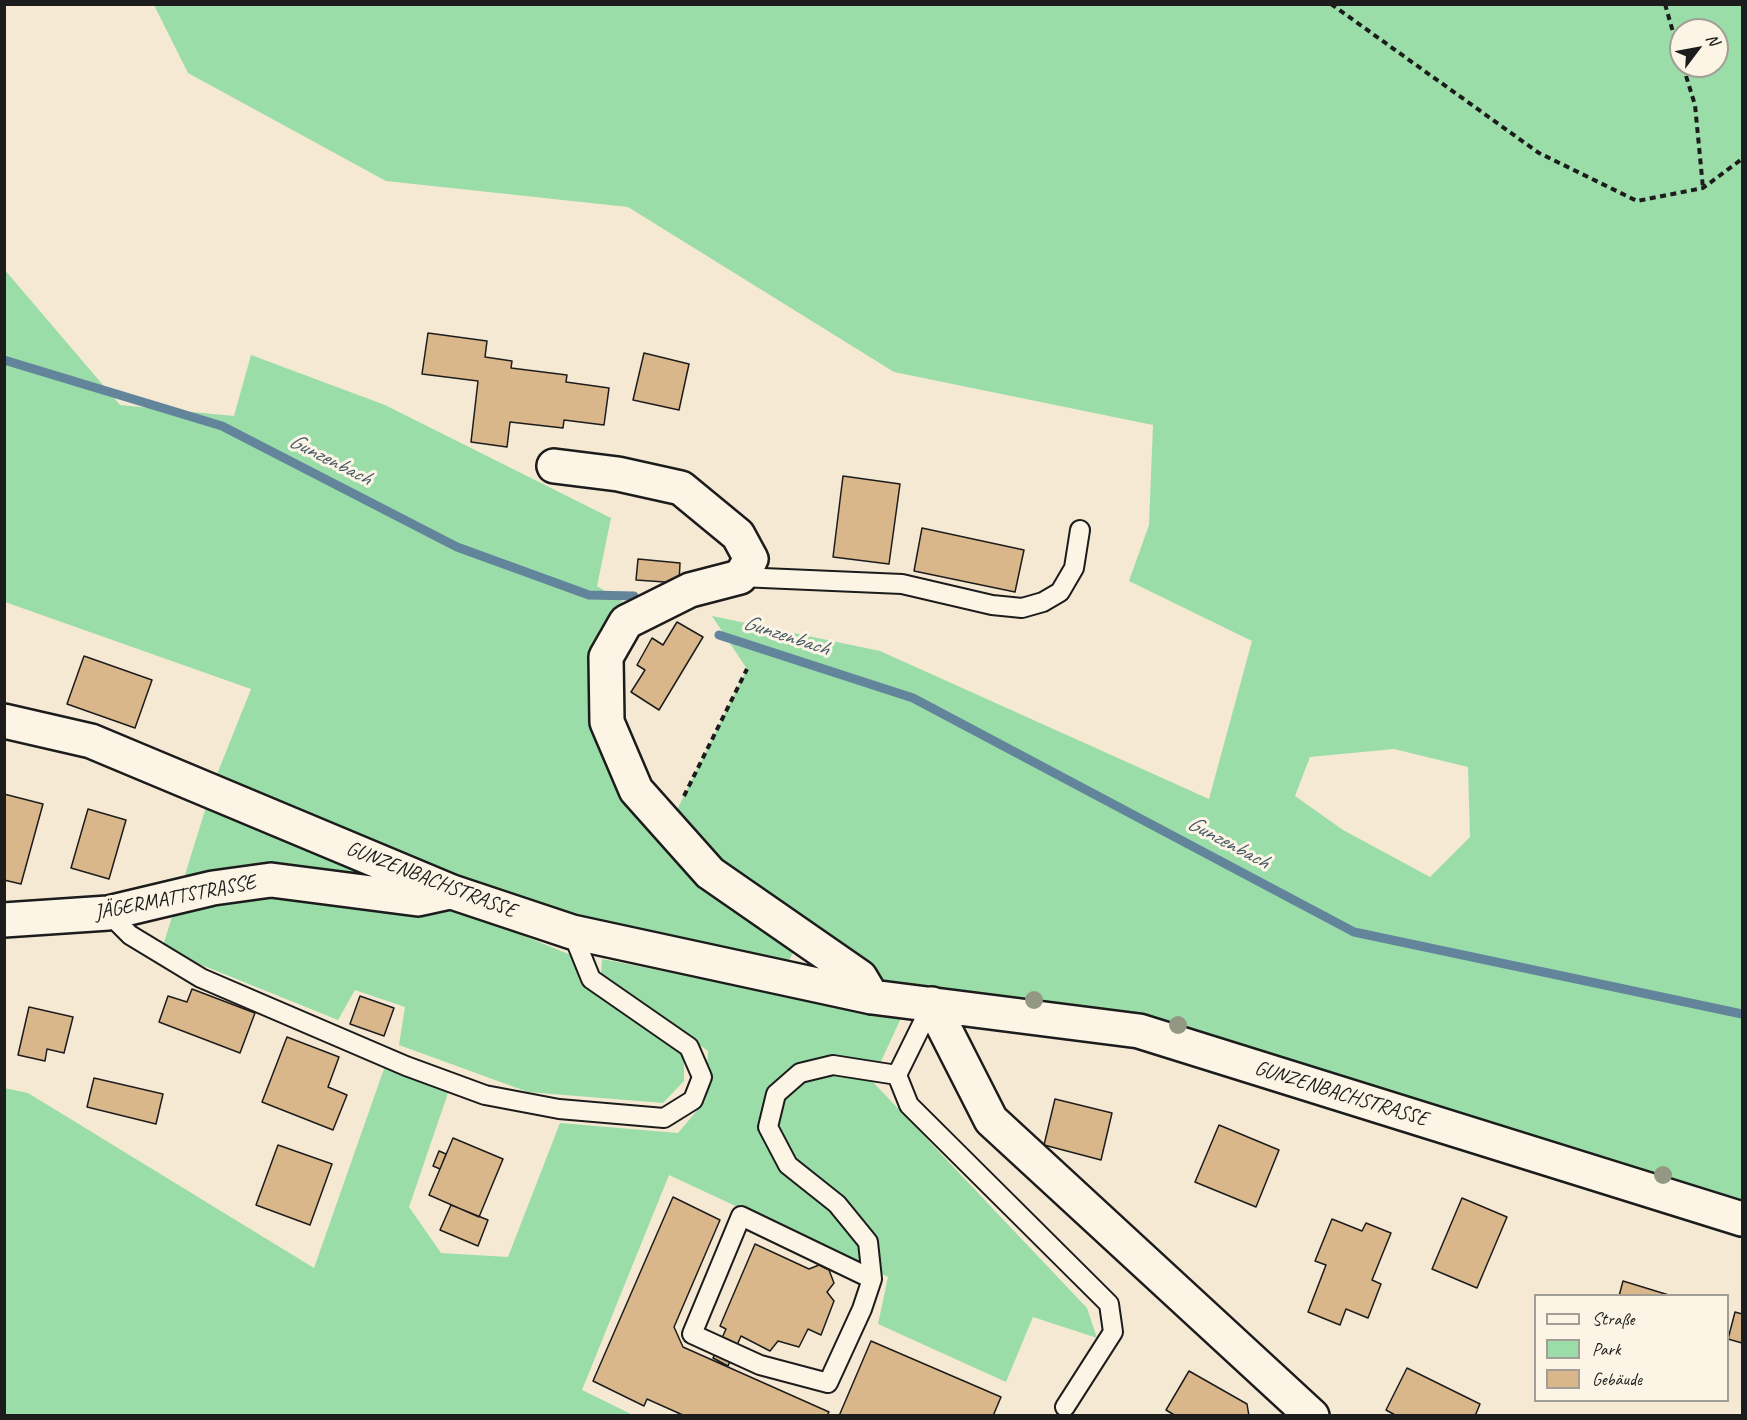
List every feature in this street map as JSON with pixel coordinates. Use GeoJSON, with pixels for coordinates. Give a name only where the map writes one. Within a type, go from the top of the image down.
{"type":"FeatureCollection","features":[{"type":"Feature","properties":{"kind":"street"},"geometry":{"type":"LineString","coordinates":[[554,466],[618,474],[681,488],[738,535],[751,559],[740,577],[690,590],[626,622],[606,657],[607,722],[636,790],[710,873],[860,977],[872,997]]}},
{"type":"Feature","properties":{"kind":"street","name":"GUNZENBACHSTRASSE"},"geometry":{"type":"LineString","coordinates":[[4,721],[91,741],[452,892],[572,932],[872,997],[1139,1031],[1743,1219]]}},
{"type":"Feature","properties":{"kind":"street","name":"JÄGERMATTSTRASSE"},"geometry":{"type":"LineString","coordinates":[[4,920],[108,913],[213,888],[271,880],[418,899],[452,892]]}},
{"type":"Feature","properties":{"kind":"street"},"geometry":{"type":"LineString","coordinates":[[932,1004],[991,1120],[1312,1416]]}},
{"type":"Feature","properties":{"kind":"lane"},"geometry":{"type":"LineString","coordinates":[[740,577],[902,584],[992,605],[1022,608],[1043,602],[1060,592],[1074,568],[1080,530]]}},
{"type":"Feature","properties":{"kind":"lane"},"geometry":{"type":"LineString","coordinates":[[108,913],[130,935],[201,978],[406,1066],[485,1095],[559,1110],[664,1118],[693,1100],[702,1077],[689,1047],[591,979],[572,932]]}},
{"type":"Feature","properties":{"kind":"lane"},"geometry":{"type":"LineString","coordinates":[[932,1004],[897,1075],[909,1105],[1108,1304],[1113,1332],[1065,1407]]}},
{"type":"Feature","properties":{"kind":"lane"},"geometry":{"type":"LineString","coordinates":[[872,1278],[741,1216],[692,1334],[760,1365],[828,1383],[862,1309],[872,1278],[868,1242],[837,1204],[788,1165],[768,1127],[776,1094],[800,1073],[833,1065],[897,1075]]}},
{"type":"Feature","properties":{"kind":"path"},"geometry":{"type":"LineString","coordinates":[[1331,4],[1539,153],[1637,201],[1703,188],[1743,159]]}},
{"type":"Feature","properties":{"kind":"path"},"geometry":{"type":"LineString","coordinates":[[1687,78],[1695,105],[1703,188]]}},
{"type":"Feature","properties":{"kind":"path"},"geometry":{"type":"LineString","coordinates":[[669,826],[747,669]]}},
{"type":"Feature","properties":{"kind":"green space"},"geometry":{"type":"Polygon","coordinates":[[[154,5],[1742,5],[1742,1219],[1139,1031],[872,997],[801,937],[780,978],[666,954],[210,792],[251,689],[5,602],[4,269],[120,405],[234,416],[251,355],[385,405],[611,518],[597,586],[626,604],[607,722],[669,826],[747,669],[712,616],[880,651],[1209,799],[1252,641],[1129,581],[1149,525],[1153,425],[894,372],[628,207],[386,181],[188,73],[154,5]],[[1394,749],[1310,757],[1295,796],[1343,830],[1430,877],[1470,837],[1468,767],[1394,749]]]}},
{"type":"Feature","properties":{"kind":"green space"},"geometry":{"type":"Polygon","coordinates":[[[206,807],[571,955],[580,982],[684,1051],[684,1081],[663,1103],[528,1092],[399,1045],[405,1007],[355,990],[338,1020],[162,949],[206,807]]]}},
{"type":"Feature","properties":{"kind":"green space"},"geometry":{"type":"Polygon","coordinates":[[[602,959],[901,1018],[872,1081],[1087,1308],[1097,1338],[1033,1317],[1006,1382],[878,1324],[888,1277],[669,1175],[582,1390],[633,1415],[5,1415],[4,1088],[28,1093],[314,1268],[385,1066],[449,1090],[409,1207],[441,1253],[508,1257],[560,1123],[678,1133],[705,1101],[708,1051],[601,976],[602,959]]]}},
{"type":"Feature","properties":{"kind":"building"},"geometry":{"type":"Polygon","coordinates":[[[428,333],[487,341],[485,357],[512,361],[511,368],[567,375],[566,382],[609,388],[604,425],[564,420],[563,428],[510,422],[507,447],[471,442],[478,381],[422,374],[428,333]]]}},
{"type":"Feature","properties":{"kind":"building"},"geometry":{"type":"Polygon","coordinates":[[[644,353],[689,364],[679,410],[633,400],[644,353]]]}},
{"type":"Feature","properties":{"kind":"building"},"geometry":{"type":"Polygon","coordinates":[[[843,476],[900,484],[889,564],[833,557],[843,476]]]}},
{"type":"Feature","properties":{"kind":"building"},"geometry":{"type":"Polygon","coordinates":[[[922,528],[1024,550],[1015,592],[914,571],[922,528]]]}},
{"type":"Feature","properties":{"kind":"building"},"geometry":{"type":"Polygon","coordinates":[[[638,559],[680,563],[679,583],[636,580],[638,559]]]}},
{"type":"Feature","properties":{"kind":"building"},"geometry":{"type":"Polygon","coordinates":[[[677,622],[703,637],[659,710],[631,692],[645,670],[637,665],[652,638],[663,645],[677,622]]]}},
{"type":"Feature","properties":{"kind":"building"},"geometry":{"type":"Polygon","coordinates":[[[84,656],[152,680],[135,728],[67,704],[84,656]]]}},
{"type":"Feature","properties":{"kind":"building"},"geometry":{"type":"Polygon","coordinates":[[[4,794],[43,804],[21,884],[4,880],[4,794]]]}},
{"type":"Feature","properties":{"kind":"building"},"geometry":{"type":"Polygon","coordinates":[[[88,809],[126,820],[109,879],[71,868],[88,809]]]}},
{"type":"Feature","properties":{"kind":"building"},"geometry":{"type":"Polygon","coordinates":[[[192,989],[255,1013],[240,1053],[159,1022],[168,996],[187,1002],[192,989]]]}},
{"type":"Feature","properties":{"kind":"building"},"geometry":{"type":"Polygon","coordinates":[[[360,996],[394,1008],[384,1036],[350,1024],[360,996]]]}},
{"type":"Feature","properties":{"kind":"building"},"geometry":{"type":"Polygon","coordinates":[[[29,1007],[73,1017],[64,1053],[47,1049],[45,1061],[18,1055],[29,1007]]]}},
{"type":"Feature","properties":{"kind":"building"},"geometry":{"type":"Polygon","coordinates":[[[287,1037],[339,1057],[328,1087],[347,1095],[333,1130],[262,1102],[287,1037]]]}},
{"type":"Feature","properties":{"kind":"building"},"geometry":{"type":"Polygon","coordinates":[[[94,1078],[163,1094],[156,1124],[87,1107],[94,1078]]]}},
{"type":"Feature","properties":{"kind":"building"},"geometry":{"type":"Polygon","coordinates":[[[1055,1099],[1112,1113],[1101,1160],[1044,1145],[1055,1099]]]}},
{"type":"Feature","properties":{"kind":"building"},"geometry":{"type":"Polygon","coordinates":[[[1219,1125],[1279,1150],[1256,1207],[1195,1182],[1219,1125]]]}},
{"type":"Feature","properties":{"kind":"building"},"geometry":{"type":"Polygon","coordinates":[[[453,1138],[503,1159],[479,1217],[429,1195],[453,1138]]]}},
{"type":"Feature","properties":{"kind":"building"},"geometry":{"type":"Polygon","coordinates":[[[278,1145],[332,1164],[310,1225],[256,1205],[278,1145]]]}},
{"type":"Feature","properties":{"kind":"building"},"geometry":{"type":"Polygon","coordinates":[[[439,1151],[446,1154],[440,1169],[433,1166],[439,1151]]]}},
{"type":"Feature","properties":{"kind":"building"},"geometry":{"type":"Polygon","coordinates":[[[673,1197],[720,1220],[674,1327],[683,1347],[829,1412],[827,1416],[685,1416],[647,1399],[644,1406],[593,1381],[673,1197]]]}},
{"type":"Feature","properties":{"kind":"building"},"geometry":{"type":"Polygon","coordinates":[[[1462,1198],[1507,1217],[1477,1288],[1432,1269],[1462,1198]]]}},
{"type":"Feature","properties":{"kind":"building"},"geometry":{"type":"Polygon","coordinates":[[[451,1205],[488,1220],[478,1246],[440,1230],[451,1205]]]}},
{"type":"Feature","properties":{"kind":"building"},"geometry":{"type":"Polygon","coordinates":[[[1332,1219],[1362,1231],[1366,1223],[1391,1233],[1372,1280],[1381,1284],[1368,1318],[1346,1309],[1340,1325],[1308,1312],[1326,1265],[1315,1261],[1332,1219]]]}},
{"type":"Feature","properties":{"kind":"building"},"geometry":{"type":"Polygon","coordinates":[[[755,1244],[809,1269],[819,1265],[829,1270],[834,1283],[827,1292],[834,1301],[821,1335],[808,1329],[799,1347],[778,1341],[770,1351],[741,1336],[728,1366],[713,1358],[726,1329],[720,1326],[755,1244]]]}},
{"type":"Feature","properties":{"kind":"building"},"geometry":{"type":"Polygon","coordinates":[[[1623,1281],[1665,1294],[1620,1294],[1623,1281]]]}},
{"type":"Feature","properties":{"kind":"building"},"geometry":{"type":"Polygon","coordinates":[[[1735,1312],[1742,1314],[1742,1343],[1729,1339],[1735,1312]]]}},
{"type":"Feature","properties":{"kind":"building"},"geometry":{"type":"Polygon","coordinates":[[[871,1341],[1001,1397],[993,1416],[839,1416],[871,1341]]]}},
{"type":"Feature","properties":{"kind":"building"},"geometry":{"type":"Polygon","coordinates":[[[1407,1368],[1480,1404],[1475,1416],[1397,1416],[1386,1410],[1407,1368]]]}},
{"type":"Feature","properties":{"kind":"building"},"geometry":{"type":"Polygon","coordinates":[[[1189,1371],[1247,1404],[1249,1416],[1176,1416],[1166,1410],[1189,1371]]]}},
{"type":"Feature","properties":{"kind":"waterway","name":"Gunzenbach"},"geometry":{"type":"LineString","coordinates":[[4,360],[222,426],[457,547],[589,595],[634,596]]}},
{"type":"Feature","properties":{"kind":"waterway","name":"Gunzenbach"},"geometry":{"type":"LineString","coordinates":[[719,635],[913,698],[1354,932],[1742,1014]]}}]}
